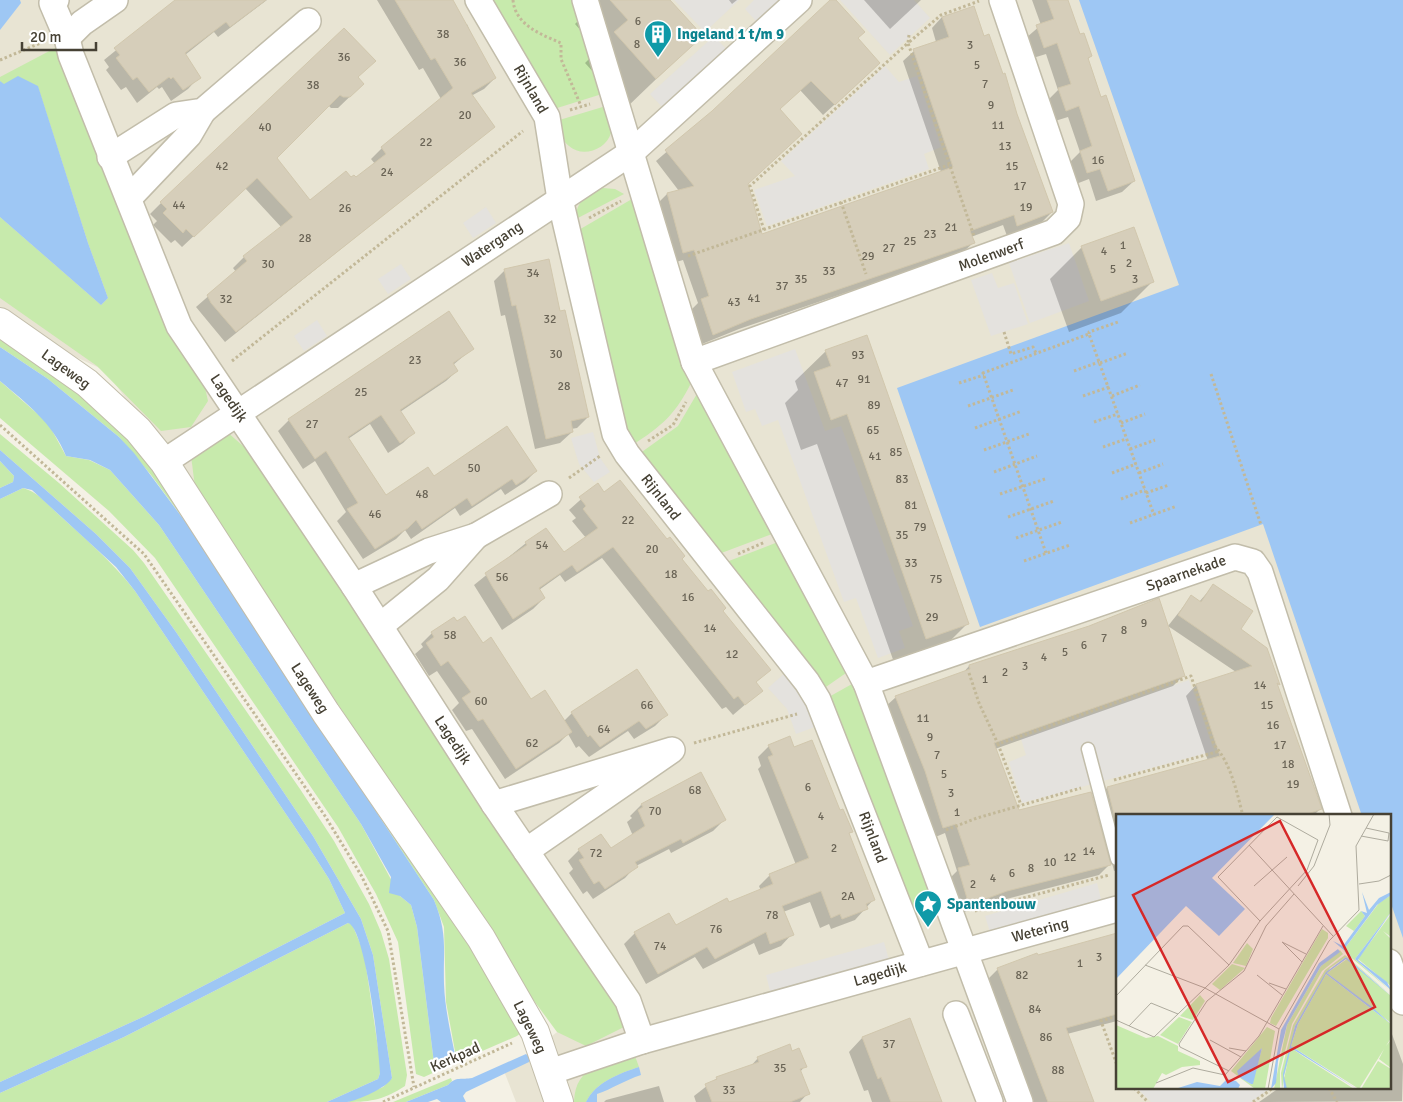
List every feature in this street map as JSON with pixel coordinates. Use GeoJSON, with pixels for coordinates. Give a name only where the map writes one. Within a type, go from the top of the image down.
{"type":"FeatureCollection","features":[{"type":"Feature","properties":{"kind":"street","name":"Lagedijk"},"geometry":{"type":"LineString","coordinates":[[56,0],[52,3],[67,38],[71,55],[110,157],[130,197],[180,326],[354,586],[494,804],[628,1001],[642,1041]]}},
{"type":"Feature","properties":{"kind":"street"},"geometry":{"type":"LineString","coordinates":[[67,38],[82,23],[114,0]]}},
{"type":"Feature","properties":{"kind":"street","name":"Rijnland"},"geometry":{"type":"LineString","coordinates":[[478,0],[547,116],[560,199],[615,434],[624,449],[807,682],[821,706],[921,962]]}},
{"type":"Feature","properties":{"kind":"street"},"geometry":{"type":"LineString","coordinates":[[585,0],[698,369],[866,683],[950,918],[1020,1102]]}},
{"type":"Feature","properties":{"kind":"street","name":"Watergang"},"geometry":{"type":"LineString","coordinates":[[164,462],[632,152],[799,0]]}},
{"type":"Feature","properties":{"kind":"street","name":"Molenwerf"},"geometry":{"type":"LineString","coordinates":[[698,369],[874,297],[1054,232],[1068,218],[1071,204],[1002,0]]}},
{"type":"Feature","properties":{"kind":"street"},"geometry":{"type":"LineString","coordinates":[[130,197],[188,135],[203,111],[308,21]]}},
{"type":"Feature","properties":{"kind":"street"},"geometry":{"type":"LineString","coordinates":[[110,157],[176,115],[203,111]]}},
{"type":"Feature","properties":{"kind":"street","name":"Lageweg"},"geometry":{"type":"LineString","coordinates":[[0,322],[87,383],[138,430],[164,462],[326,713],[481,938],[536,1032],[559,1102]]}},
{"type":"Feature","properties":{"kind":"street"},"geometry":{"type":"LineString","coordinates":[[354,586],[429,551],[476,536],[549,494]]}},
{"type":"Feature","properties":{"kind":"street"},"geometry":{"type":"LineString","coordinates":[[380,626],[438,579],[476,536]]}},
{"type":"Feature","properties":{"kind":"street","name":"Spaarnekade"},"geometry":{"type":"LineString","coordinates":[[866,683],[1235,557],[1252,562],[1260,572],[1338,814]]}},
{"type":"Feature","properties":{"kind":"street"},"geometry":{"type":"LineString","coordinates":[[494,804],[672,750]]}},
{"type":"Feature","properties":{"kind":"street"},"geometry":{"type":"LineString","coordinates":[[526,851],[672,750]]}},
{"type":"Feature","properties":{"kind":"street","name":"Wetering"},"geometry":{"type":"LineString","coordinates":[[962,950],[1116,909]]}},
{"type":"Feature","properties":{"kind":"street","name":"Lagedijk"},"geometry":{"type":"LineString","coordinates":[[550,1072],[642,1041],[962,950]]}},
{"type":"Feature","properties":{"kind":"street"},"geometry":{"type":"LineString","coordinates":[[1390,965],[1403,1002]]}},
{"type":"Feature","properties":{"kind":"street"},"geometry":{"type":"LineString","coordinates":[[956,1014],[990,1102]]}},
{"type":"Feature","properties":{"kind":"lane"},"geometry":{"type":"LineString","coordinates":[[1088,750],[1116,855]]}},
{"type":"Feature","properties":{"kind":"path"},"geometry":{"type":"LineString","coordinates":[[513,0],[514,5],[530,29],[561,43],[561,60],[581,106]]}},
{"type":"Feature","properties":{"kind":"path"},"geometry":{"type":"LineString","coordinates":[[764,230],[750,186],[941,15],[981,0]]}},
{"type":"Feature","properties":{"kind":"path"},"geometry":{"type":"LineString","coordinates":[[909,35],[908,43],[981,258]]}},
{"type":"Feature","properties":{"kind":"path"},"geometry":{"type":"LineString","coordinates":[[0,60],[52,38],[67,38]]}},
{"type":"Feature","properties":{"kind":"path"},"geometry":{"type":"LineString","coordinates":[[214,375],[522,132],[547,116],[615,96]]}},
{"type":"Feature","properties":{"kind":"path"},"geometry":{"type":"LineString","coordinates":[[666,264],[950,165]]}},
{"type":"Feature","properties":{"kind":"path"},"geometry":{"type":"LineString","coordinates":[[568,228],[643,189]]}},
{"type":"Feature","properties":{"kind":"path"},"geometry":{"type":"LineString","coordinates":[[840,202],[874,297]]}},
{"type":"Feature","properties":{"kind":"path"},"geometry":{"type":"LineString","coordinates":[[1046,553],[983,372],[1118,322]]}},
{"type":"Feature","properties":{"kind":"path"},"geometry":{"type":"LineString","coordinates":[[1004,332],[1011,354],[1034,347],[1036,353]]}},
{"type":"Feature","properties":{"kind":"path"},"geometry":{"type":"LineString","coordinates":[[1089,334],[1154,515]]}},
{"type":"Feature","properties":{"kind":"path"},"geometry":{"type":"LineString","coordinates":[[1074,371],[1128,353]]}},
{"type":"Feature","properties":{"kind":"path"},"geometry":{"type":"LineString","coordinates":[[549,494],[584,466],[673,425],[698,369]]}},
{"type":"Feature","properties":{"kind":"path"},"geometry":{"type":"LineString","coordinates":[[1211,374],[1261,525]]}},
{"type":"Feature","properties":{"kind":"path"},"geometry":{"type":"LineString","coordinates":[[959,383],[984,375]]}},
{"type":"Feature","properties":{"kind":"path"},"geometry":{"type":"LineString","coordinates":[[1112,396],[1140,385]]}},
{"type":"Feature","properties":{"kind":"path"},"geometry":{"type":"LineString","coordinates":[[1083,396],[1108,387]]}},
{"type":"Feature","properties":{"kind":"path"},"geometry":{"type":"LineString","coordinates":[[968,406],[1013,390]]}},
{"type":"Feature","properties":{"kind":"path"},"geometry":{"type":"LineString","coordinates":[[975,428],[1022,411]]}},
{"type":"Feature","properties":{"kind":"path"},"geometry":{"type":"LineString","coordinates":[[1094,422],[1118,414]]}},
{"type":"Feature","properties":{"kind":"path"},"geometry":{"type":"LineString","coordinates":[[1121,423],[1145,414]]}},
{"type":"Feature","properties":{"kind":"path"},"geometry":{"type":"LineString","coordinates":[[0,425],[144,554],[325,816],[361,875],[388,931],[414,1087]]}},
{"type":"Feature","properties":{"kind":"path"},"geometry":{"type":"LineString","coordinates":[[984,450],[1029,434]]}},
{"type":"Feature","properties":{"kind":"path"},"geometry":{"type":"LineString","coordinates":[[1103,447],[1126,438]]}},
{"type":"Feature","properties":{"kind":"path"},"geometry":{"type":"LineString","coordinates":[[1130,449],[1155,440]]}},
{"type":"Feature","properties":{"kind":"path"},"geometry":{"type":"LineString","coordinates":[[994,472],[1036,456]]}},
{"type":"Feature","properties":{"kind":"path"},"geometry":{"type":"LineString","coordinates":[[1112,473],[1136,464]]}},
{"type":"Feature","properties":{"kind":"path"},"geometry":{"type":"LineString","coordinates":[[1139,473],[1163,464]]}},
{"type":"Feature","properties":{"kind":"path"},"geometry":{"type":"LineString","coordinates":[[1000,494],[1045,478]]}},
{"type":"Feature","properties":{"kind":"path"},"geometry":{"type":"LineString","coordinates":[[1121,499],[1169,485]]}},
{"type":"Feature","properties":{"kind":"path"},"geometry":{"type":"LineString","coordinates":[[1008,517],[1054,501]]}},
{"type":"Feature","properties":{"kind":"path"},"geometry":{"type":"LineString","coordinates":[[1130,523],[1178,506]]}},
{"type":"Feature","properties":{"kind":"path"},"geometry":{"type":"LineString","coordinates":[[1016,538],[1062,522]]}},
{"type":"Feature","properties":{"kind":"path"},"geometry":{"type":"LineString","coordinates":[[714,564],[786,533]]}},
{"type":"Feature","properties":{"kind":"path"},"geometry":{"type":"LineString","coordinates":[[1024,561],[1070,545]]}},
{"type":"Feature","properties":{"kind":"path"},"geometry":{"type":"LineString","coordinates":[[961,650],[979,703],[998,744],[1021,805]]}},
{"type":"Feature","properties":{"kind":"path"},"geometry":{"type":"LineString","coordinates":[[998,744],[1191,676],[1214,745],[1220,751],[1236,789],[1242,814]]}},
{"type":"Feature","properties":{"kind":"path"},"geometry":{"type":"LineString","coordinates":[[672,750],[821,706]]}},
{"type":"Feature","properties":{"kind":"path"},"geometry":{"type":"LineString","coordinates":[[922,840],[978,818],[1021,805],[1220,751]]}},
{"type":"Feature","properties":{"kind":"path"},"geometry":{"type":"LineString","coordinates":[[950,918],[1116,873]]}},
{"type":"Feature","properties":{"kind":"path"},"geometry":{"type":"LineString","coordinates":[[1116,1016],[1101,1020],[1116,1062]]}},
{"type":"Feature","properties":{"kind":"path","name":"Kerkpad"},"geometry":{"type":"LineString","coordinates":[[383,1102],[536,1032]]}},
{"type":"Feature","properties":{"kind":"path"},"geometry":{"type":"LineString","coordinates":[[1136,1090],[1148,1102]]}},
{"type":"Feature","properties":{"kind":"path"},"geometry":{"type":"LineString","coordinates":[[1253,1102],[1270,1090]]}},
{"type":"Feature","properties":{"kind":"path"},"geometry":{"type":"LineString","coordinates":[[1330,1090],[1337,1102]]}},
{"type":"Feature","properties":{"kind":"shaded area"},"geometry":{"type":"Polygon","coordinates":[[[0,0],[1179,0],[1403,821],[1403,1102],[516,1102],[504,1071],[571,1022],[106,371],[0,322],[0,0]]]}},
{"type":"Feature","properties":{"kind":"shaded area"},"geometry":{"type":"Polygon","coordinates":[[[674,0],[739,0],[705,32],[674,0]]]}},
{"type":"Feature","properties":{"kind":"shaded area"},"geometry":{"type":"Polygon","coordinates":[[[754,0],[781,0],[757,22],[745,9],[754,0]]]}},
{"type":"Feature","properties":{"kind":"shaded area"},"geometry":{"type":"Polygon","coordinates":[[[840,0],[914,0],[930,18],[890,55],[840,0]]]}},
{"type":"Feature","properties":{"kind":"shaded area"},"geometry":{"type":"Polygon","coordinates":[[[714,36],[727,50],[663,108],[650,94],[714,36]]]}},
{"type":"Feature","properties":{"kind":"shaded area"},"geometry":{"type":"Polygon","coordinates":[[[885,66],[899,82],[917,76],[941,147],[924,154],[929,169],[767,226],[754,190],[795,176],[781,161],[885,66]]]}},
{"type":"Feature","properties":{"kind":"shaded area"},"geometry":{"type":"Polygon","coordinates":[[[486,207],[496,223],[473,238],[463,223],[486,207]]]}},
{"type":"Feature","properties":{"kind":"shaded area"},"geometry":{"type":"Polygon","coordinates":[[[1069,243],[1089,301],[1030,323],[1009,263],[1069,243]]]}},
{"type":"Feature","properties":{"kind":"shaded area"},"geometry":{"type":"Polygon","coordinates":[[[401,264],[411,279],[388,294],[378,279],[401,264]]]}},
{"type":"Feature","properties":{"kind":"shaded area"},"geometry":{"type":"Polygon","coordinates":[[[992,273],[998,288],[1014,283],[1028,324],[991,336],[971,280],[992,273]]]}},
{"type":"Feature","properties":{"kind":"shaded area"},"geometry":{"type":"Polygon","coordinates":[[[317,320],[327,336],[304,351],[294,336],[317,320]]]}},
{"type":"Feature","properties":{"kind":"shaded area"},"geometry":{"type":"Polygon","coordinates":[[[795,349],[825,431],[841,426],[913,626],[899,631],[905,648],[878,658],[856,598],[844,602],[778,420],[762,426],[755,409],[746,412],[732,372],[795,349]]]}},
{"type":"Feature","properties":{"kind":"shaded area"},"geometry":{"type":"Polygon","coordinates":[[[593,432],[600,458],[610,472],[594,482],[579,464],[571,438],[593,432]]]}},
{"type":"Feature","properties":{"kind":"shaded area"},"geometry":{"type":"Polygon","coordinates":[[[786,672],[820,725],[796,734],[787,709],[768,688],[786,672]]]}},
{"type":"Feature","properties":{"kind":"shaded area"},"geometry":{"type":"Polygon","coordinates":[[[1189,680],[1214,751],[1022,803],[1009,762],[1026,755],[1021,739],[1189,680]]]}},
{"type":"Feature","properties":{"kind":"shaded area"},"geometry":{"type":"Polygon","coordinates":[[[1097,883],[1101,899],[990,932],[985,916],[1097,883]]]}},
{"type":"Feature","properties":{"kind":"shaded area"},"geometry":{"type":"Polygon","coordinates":[[[884,942],[889,960],[771,995],[766,975],[884,942]]]}},
{"type":"Feature","properties":{"kind":"shaded area"},"geometry":{"type":"Polygon","coordinates":[[[1139,1090],[1268,1090],[1251,1102],[1151,1102],[1139,1090]]]}},
{"type":"Feature","properties":{"kind":"green space"},"geometry":{"type":"Polygon","coordinates":[[[488,0],[571,0],[602,94],[554,109],[488,0]]]}},
{"type":"Feature","properties":{"kind":"green space"},"geometry":{"type":"Polygon","coordinates":[[[57,47],[204,383],[208,401],[191,427],[161,431],[97,366],[0,298],[0,217],[101,305],[108,298],[88,243],[38,87],[3,84],[0,81],[0,77],[57,47]]]}},
{"type":"Feature","properties":{"kind":"green space"},"geometry":{"type":"Polygon","coordinates":[[[606,106],[610,119],[611,133],[604,144],[587,152],[574,150],[566,144],[556,121],[606,106]]]}},
{"type":"Feature","properties":{"kind":"green space"},"geometry":{"type":"Polygon","coordinates":[[[603,188],[615,189],[624,194],[576,219],[580,203],[592,193],[603,188]]]}},
{"type":"Feature","properties":{"kind":"green space"},"geometry":{"type":"Polygon","coordinates":[[[632,199],[679,359],[692,381],[674,411],[660,425],[631,446],[622,435],[577,231],[632,199]]]}},
{"type":"Feature","properties":{"kind":"green space"},"geometry":{"type":"Polygon","coordinates":[[[0,332],[67,378],[138,447],[429,878],[522,1032],[517,1036],[457,1062],[446,1002],[444,927],[434,900],[193,532],[151,475],[119,437],[48,379],[0,347],[0,332]]]}},
{"type":"Feature","properties":{"kind":"green space"},"geometry":{"type":"Polygon","coordinates":[[[0,381],[48,423],[66,456],[89,460],[110,470],[159,525],[361,824],[400,896],[411,905],[417,927],[434,1063],[445,1064],[446,1067],[424,1077],[416,1074],[398,942],[376,894],[338,827],[155,558],[109,511],[0,418],[0,381]]]}},
{"type":"Feature","properties":{"kind":"green space"},"geometry":{"type":"Polygon","coordinates":[[[698,392],[772,534],[716,555],[639,454],[678,426],[698,392]]]}},
{"type":"Feature","properties":{"kind":"green space"},"geometry":{"type":"Polygon","coordinates":[[[226,431],[251,453],[630,1024],[586,1046],[557,1032],[526,990],[195,487],[191,456],[226,431]]]}},
{"type":"Feature","properties":{"kind":"green space"},"geometry":{"type":"Polygon","coordinates":[[[0,434],[59,483],[133,550],[144,563],[334,841],[369,904],[381,932],[389,959],[407,1075],[405,1086],[378,1099],[348,1102],[383,1087],[392,1078],[373,955],[361,919],[313,836],[176,632],[130,568],[96,534],[0,450],[0,434]]]}},
{"type":"Feature","properties":{"kind":"green space"},"geometry":{"type":"Polygon","coordinates":[[[0,461],[14,476],[13,482],[0,488],[0,461]]]}},
{"type":"Feature","properties":{"kind":"green space"},"geometry":{"type":"Polygon","coordinates":[[[23,488],[33,492],[45,501],[107,560],[135,591],[315,857],[329,879],[345,913],[145,1016],[0,1082],[0,499],[23,488]]]}},
{"type":"Feature","properties":{"kind":"green space"},"geometry":{"type":"Polygon","coordinates":[[[778,542],[846,673],[823,689],[721,564],[778,542]]]}},
{"type":"Feature","properties":{"kind":"green space"},"geometry":{"type":"Polygon","coordinates":[[[852,684],[934,907],[913,916],[827,698],[852,684]]]}},
{"type":"Feature","properties":{"kind":"green space"},"geometry":{"type":"Polygon","coordinates":[[[348,923],[352,924],[364,953],[380,1061],[378,1079],[327,1102],[0,1102],[0,1093],[124,1037],[348,923]]]}},
{"type":"Feature","properties":{"kind":"green space"},"geometry":{"type":"Polygon","coordinates":[[[635,1056],[639,1067],[608,1080],[590,1095],[586,1102],[574,1102],[576,1089],[586,1073],[603,1064],[635,1056]]]}},
{"type":"Feature","properties":{"kind":"green space"},"geometry":{"type":"Polygon","coordinates":[[[451,1078],[452,1081],[448,1085],[406,1102],[393,1102],[451,1078]]]}},
{"type":"Feature","properties":{"kind":"water"},"geometry":{"type":"Polygon","coordinates":[[[0,0],[20,0],[21,3],[0,30],[0,0]]]}},
{"type":"Feature","properties":{"kind":"water"},"geometry":{"type":"Polygon","coordinates":[[[1079,0],[1403,0],[1403,938],[1390,901],[1390,814],[1361,814],[1263,524],[980,627],[897,388],[1179,285],[1079,0]]]}},
{"type":"Feature","properties":{"kind":"water"},"geometry":{"type":"Polygon","coordinates":[[[18,76],[38,86],[88,243],[108,298],[101,305],[0,217],[0,81],[4,84],[18,76]]]}},
{"type":"Feature","properties":{"kind":"water"},"geometry":{"type":"Polygon","coordinates":[[[0,347],[48,379],[119,437],[134,453],[193,532],[434,900],[443,933],[445,994],[456,1060],[445,1064],[434,1063],[417,927],[411,905],[400,896],[389,893],[391,877],[361,824],[159,525],[110,470],[90,460],[66,456],[54,433],[38,414],[0,381],[0,347]]]}},
{"type":"Feature","properties":{"kind":"water"},"geometry":{"type":"Polygon","coordinates":[[[0,450],[96,534],[130,568],[176,632],[313,836],[361,919],[373,955],[392,1078],[379,1089],[352,1101],[327,1102],[378,1079],[380,1073],[366,967],[355,930],[348,923],[124,1037],[0,1093],[0,1082],[145,1016],[345,913],[329,879],[315,857],[135,591],[116,567],[32,490],[23,488],[0,499],[0,488],[13,482],[14,476],[0,461],[0,450]]]}},
{"type":"Feature","properties":{"kind":"water"},"geometry":{"type":"Polygon","coordinates":[[[526,1054],[530,1058],[529,1062],[466,1092],[463,1096],[466,1102],[441,1102],[437,1099],[428,1102],[406,1102],[448,1085],[454,1080],[472,1078],[526,1054]]]}},
{"type":"Feature","properties":{"kind":"water"},"geometry":{"type":"Polygon","coordinates":[[[639,1067],[641,1075],[597,1094],[597,1102],[586,1102],[596,1089],[608,1080],[639,1067]]]}},
{"type":"Feature","properties":{"kind":"building"},"geometry":{"type":"Polygon","coordinates":[[[175,0],[266,0],[230,27],[226,22],[185,53],[201,78],[183,90],[173,77],[171,79],[169,77],[149,92],[137,77],[133,80],[116,58],[120,55],[114,48],[175,0]]]}},
{"type":"Feature","properties":{"kind":"building"},"geometry":{"type":"Polygon","coordinates":[[[395,0],[453,0],[496,78],[471,93],[495,127],[236,332],[211,303],[207,295],[247,261],[243,256],[293,217],[257,178],[194,237],[186,229],[183,233],[163,213],[167,209],[160,202],[344,28],[376,61],[358,77],[364,84],[350,97],[340,95],[277,158],[310,200],[346,171],[351,177],[354,175],[356,177],[386,154],[381,147],[453,88],[435,58],[431,60],[395,0]]]}},
{"type":"Feature","properties":{"kind":"building","name":"Ingeland 1 t/m 9"},"geometry":{"type":"Polygon","coordinates":[[[610,0],[670,0],[703,36],[656,79],[614,32],[628,20],[610,0]]]}},
{"type":"Feature","properties":{"kind":"building"},"geometry":{"type":"Polygon","coordinates":[[[830,0],[836,0],[865,32],[858,38],[880,63],[835,105],[811,81],[780,109],[802,134],[748,184],[762,234],[953,167],[913,49],[949,37],[942,17],[974,6],[984,36],[989,34],[1003,74],[1005,73],[1017,114],[1053,212],[1017,226],[1014,215],[970,231],[975,243],[751,319],[713,335],[701,299],[709,296],[694,250],[683,253],[667,193],[694,186],[665,150],[712,111],[830,0]]]}},
{"type":"Feature","properties":{"kind":"building"},"geometry":{"type":"Polygon","coordinates":[[[1047,0],[1068,0],[1080,34],[1084,33],[1092,56],[1088,58],[1101,97],[1106,95],[1135,181],[1108,191],[1100,169],[1087,173],[1080,151],[1092,146],[1079,106],[1066,111],[1058,88],[1071,84],[1057,43],[1044,48],[1036,25],[1054,19],[1047,0]]]}},
{"type":"Feature","properties":{"kind":"building"},"geometry":{"type":"Polygon","coordinates":[[[1134,227],[1154,282],[1101,301],[1081,246],[1134,227]]]}},
{"type":"Feature","properties":{"kind":"building"},"geometry":{"type":"Polygon","coordinates":[[[549,259],[560,311],[565,310],[589,417],[571,421],[573,432],[546,439],[516,305],[512,306],[504,269],[549,259]]]}},
{"type":"Feature","properties":{"kind":"building"},"geometry":{"type":"Polygon","coordinates":[[[449,311],[474,349],[453,363],[458,371],[400,410],[415,433],[400,443],[381,415],[348,437],[386,495],[428,467],[434,476],[507,426],[537,471],[516,485],[512,479],[472,506],[467,498],[422,529],[416,520],[408,528],[375,549],[347,509],[358,503],[326,451],[315,459],[288,419],[449,311]]]}},
{"type":"Feature","properties":{"kind":"building"},"geometry":{"type":"Polygon","coordinates":[[[867,335],[969,624],[926,639],[847,414],[831,420],[814,372],[831,366],[825,350],[867,335]]]}},
{"type":"Feature","properties":{"kind":"building"},"geometry":{"type":"Polygon","coordinates":[[[620,480],[667,539],[670,537],[685,556],[682,559],[708,591],[711,589],[726,608],[723,611],[771,670],[756,682],[763,691],[745,705],[738,696],[734,699],[613,547],[577,572],[572,565],[539,588],[545,598],[513,619],[492,586],[485,573],[527,545],[525,542],[546,528],[564,552],[598,528],[583,509],[586,506],[579,497],[598,483],[604,492],[620,480]]]}},
{"type":"Feature","properties":{"kind":"building"},"geometry":{"type":"Polygon","coordinates":[[[1213,584],[1253,611],[1241,629],[1267,648],[1280,685],[1277,683],[1322,809],[1308,814],[1116,814],[1116,822],[1107,787],[1220,756],[1196,684],[1252,666],[1178,615],[1191,595],[1201,602],[1213,584]]]}},
{"type":"Feature","properties":{"kind":"building"},"geometry":{"type":"Polygon","coordinates":[[[1159,598],[1185,676],[994,743],[1019,810],[1091,792],[1111,865],[1007,891],[969,905],[958,868],[970,865],[956,824],[943,828],[925,771],[895,696],[970,669],[969,665],[1089,626],[1159,598]]]}},
{"type":"Feature","properties":{"kind":"building"},"geometry":{"type":"Polygon","coordinates":[[[465,616],[483,643],[491,637],[531,699],[545,690],[572,732],[516,769],[483,719],[478,721],[462,698],[471,692],[448,661],[441,666],[426,643],[434,637],[431,632],[454,617],[457,621],[465,616]]]}},
{"type":"Feature","properties":{"kind":"building"},"geometry":{"type":"Polygon","coordinates":[[[637,669],[668,715],[646,729],[639,721],[600,747],[590,735],[588,737],[571,712],[637,669]]]}},
{"type":"Feature","properties":{"kind":"building"},"geometry":{"type":"Polygon","coordinates":[[[790,736],[794,747],[812,740],[840,810],[843,809],[853,832],[849,833],[875,900],[866,904],[868,909],[842,919],[840,914],[831,918],[821,891],[782,906],[794,935],[770,944],[766,932],[715,959],[707,947],[658,974],[634,932],[669,913],[676,925],[727,898],[729,902],[773,884],[769,874],[809,858],[768,757],[773,755],[768,745],[790,736]]]}},
{"type":"Feature","properties":{"kind":"building"},"geometry":{"type":"Polygon","coordinates":[[[701,772],[726,820],[683,843],[681,839],[635,862],[638,867],[605,889],[599,881],[594,884],[579,860],[584,858],[578,849],[601,834],[611,848],[645,826],[638,810],[643,807],[641,804],[701,772]]]}},
{"type":"Feature","properties":{"kind":"building"},"geometry":{"type":"Polygon","coordinates":[[[1116,933],[1116,1014],[1066,1028],[1094,1102],[1048,1102],[997,968],[1037,953],[1038,955],[1116,933]]]}},
{"type":"Feature","properties":{"kind":"building"},"geometry":{"type":"Polygon","coordinates":[[[910,1018],[942,1102],[891,1102],[881,1077],[878,1079],[862,1037],[910,1018]]]}},
{"type":"Feature","properties":{"kind":"building"},"geometry":{"type":"Polygon","coordinates":[[[790,1044],[792,1051],[799,1048],[807,1067],[800,1069],[810,1094],[790,1102],[712,1102],[705,1084],[717,1079],[716,1077],[759,1062],[757,1057],[790,1044]]]}},
{"type":"Feature","properties":{"kind":"place","name":"Ingeland 1 t/m 9"},"geometry":{"type":"Point","coordinates":[658,58]}},
{"type":"Feature","properties":{"kind":"place","name":"Spantenbouw"},"geometry":{"type":"Point","coordinates":[928,928]}}]}
